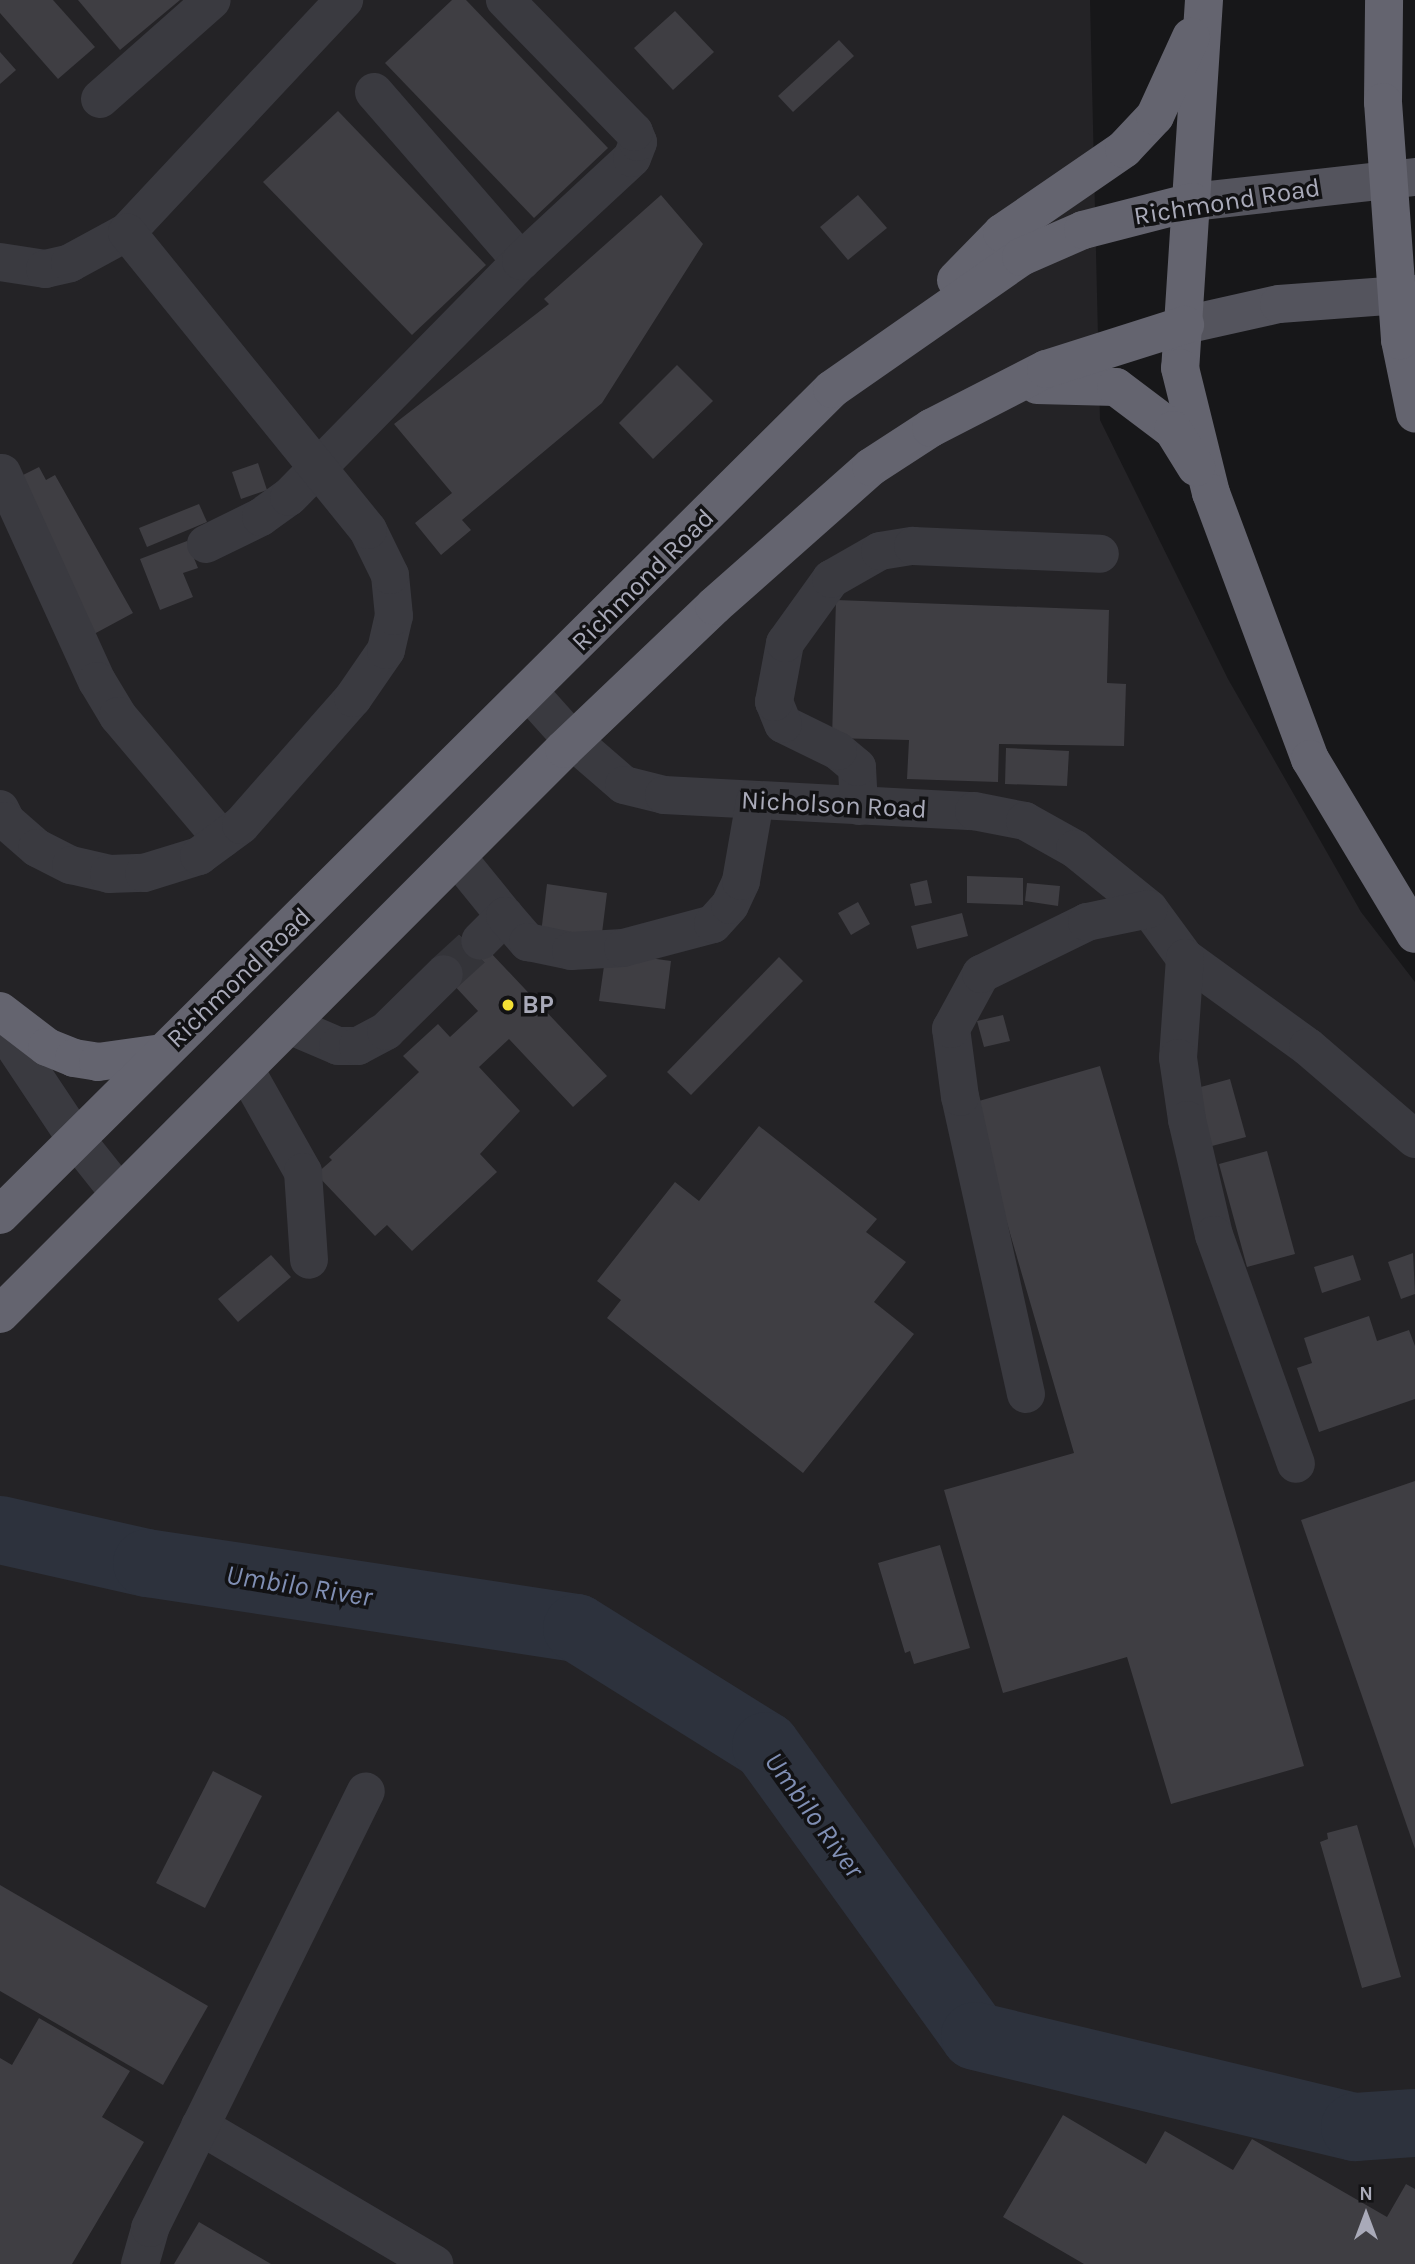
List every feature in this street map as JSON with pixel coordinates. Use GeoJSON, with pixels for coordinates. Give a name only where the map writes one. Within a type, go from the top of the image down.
{"type":"FeatureCollection","features":[{"type":"Feature","properties":{"kind":"highway"},"geometry":{"type":"LineString","coordinates":[[1384,0],[1383,102],[1400,340],[1415,413]]}},
{"type":"Feature","properties":{"kind":"highway"},"geometry":{"type":"LineString","coordinates":[[1203,2],[1185,325],[1180,368],[1211,493],[1310,759],[1415,934]]}},
{"type":"Feature","properties":{"kind":"highway"},"geometry":{"type":"LineString","coordinates":[[899,339],[1002,233],[1124,149],[1155,116],[1181,67],[1203,2]]}},
{"type":"Feature","properties":{"kind":"highway","name":"Richmond Road"},"geometry":{"type":"LineString","coordinates":[[0,1215],[530,693],[832,389],[899,339],[1021,257],[1083,230],[1192,202]]}},
{"type":"Feature","properties":{"kind":"highway"},"geometry":{"type":"LineString","coordinates":[[0,1314],[573,741],[715,606],[871,467],[997,392],[1046,369],[1185,325]]}},
{"type":"Feature","properties":{"kind":"highway"},"geometry":{"type":"LineString","coordinates":[[997,392],[1051,382],[1116,387],[1173,430],[1211,493]]}},
{"type":"Feature","properties":{"kind":"highway"},"geometry":{"type":"LineString","coordinates":[[0,1011],[47,1047],[75,1058],[98,1062],[162,1053]]}},
{"type":"Feature","properties":{"kind":"main road","name":"Richmond Road"},"geometry":{"type":"LineString","coordinates":[[1192,202],[1415,177]]}},
{"type":"Feature","properties":{"kind":"main road"},"geometry":{"type":"LineString","coordinates":[[1185,325],[1279,304],[1415,294]]}},
{"type":"Feature","properties":{"kind":"street"},"geometry":{"type":"LineString","coordinates":[[100,99],[212,0]]}},
{"type":"Feature","properties":{"kind":"street"},"geometry":{"type":"LineString","coordinates":[[0,262],[45,269],[70,263],[127,232],[344,0]]}},
{"type":"Feature","properties":{"kind":"street"},"geometry":{"type":"LineString","coordinates":[[206,544],[261,517],[289,496],[317,463],[521,261],[632,158],[638,142],[634,132],[505,0]]}},
{"type":"Feature","properties":{"kind":"street"},"geometry":{"type":"LineString","coordinates":[[373,92],[521,261]]}},
{"type":"Feature","properties":{"kind":"street"},"geometry":{"type":"LineString","coordinates":[[0,809],[6,821],[37,848],[71,865],[109,874],[144,873],[199,856],[241,825],[353,698],[386,650],[394,617],[390,575],[368,530],[317,463],[127,232]]}},
{"type":"Feature","properties":{"kind":"street"},"geometry":{"type":"LineString","coordinates":[[2,473],[111,705],[222,839]]}},
{"type":"Feature","properties":{"kind":"street"},"geometry":{"type":"LineString","coordinates":[[859,806],[857,767],[838,751],[783,724],[774,702],[785,643],[831,579],[880,551],[913,546],[1100,554]]}},
{"type":"Feature","properties":{"kind":"street","name":"Nicholson Road"},"geometry":{"type":"LineString","coordinates":[[530,693],[573,741],[624,785],[664,795],[974,811],[1025,821],[1075,849],[1149,909],[1185,958],[1308,1047],[1415,1139]]}},
{"type":"Feature","properties":{"kind":"street"},"geometry":{"type":"LineString","coordinates":[[457,857],[493,928],[528,943],[571,951],[623,948],[713,924],[730,905],[741,881],[755,801]]}},
{"type":"Feature","properties":{"kind":"street"},"geometry":{"type":"LineString","coordinates":[[1026,1394],[960,1097],[951,1029],[981,974],[1087,922],[1149,909]]}},
{"type":"Feature","properties":{"kind":"street"},"geometry":{"type":"LineString","coordinates":[[1185,958],[1178,1058],[1187,1121],[1214,1236],[1296,1464]]}},
{"type":"Feature","properties":{"kind":"street"},"geometry":{"type":"LineString","coordinates":[[289,1025],[338,1046],[358,1046],[386,1031],[444,974]]}},
{"type":"Feature","properties":{"kind":"street"},"geometry":{"type":"LineString","coordinates":[[0,1025],[76,1139],[119,1193]]}},
{"type":"Feature","properties":{"kind":"street"},"geometry":{"type":"LineString","coordinates":[[245,1069],[303,1172],[309,1260]]}},
{"type":"Feature","properties":{"kind":"street"},"geometry":{"type":"LineString","coordinates":[[140,2264],[150,2228],[366,1791]]}},
{"type":"Feature","properties":{"kind":"street"},"geometry":{"type":"LineString","coordinates":[[200,2126],[434,2264]]}},
{"type":"Feature","properties":{"kind":"street"},"geometry":{"type":"LineString","coordinates":[[113,2264],[150,2228]]}},
{"type":"Feature","properties":{"kind":"shaded area"},"geometry":{"type":"Polygon","coordinates":[[[0,0],[1090,0],[1100,420],[1228,679],[1361,912],[1415,982],[1415,2264],[0,2264],[0,0]]]}},
{"type":"Feature","properties":{"kind":"building"},"geometry":{"type":"Polygon","coordinates":[[[0,0],[53,0],[95,47],[58,79],[0,13],[0,0]]]}},
{"type":"Feature","properties":{"kind":"building"},"geometry":{"type":"Polygon","coordinates":[[[78,0],[180,0],[120,50],[78,0]]]}},
{"type":"Feature","properties":{"kind":"building"},"geometry":{"type":"Polygon","coordinates":[[[452,0],[466,0],[608,148],[534,218],[385,63],[452,0]]]}},
{"type":"Feature","properties":{"kind":"building"},"geometry":{"type":"Polygon","coordinates":[[[675,11],[714,52],[673,90],[634,48],[675,11]]]}},
{"type":"Feature","properties":{"kind":"building"},"geometry":{"type":"Polygon","coordinates":[[[839,40],[854,56],[793,112],[778,96],[839,40]]]}},
{"type":"Feature","properties":{"kind":"building"},"geometry":{"type":"Polygon","coordinates":[[[0,52],[16,70],[0,84],[0,52]]]}},
{"type":"Feature","properties":{"kind":"building"},"geometry":{"type":"Polygon","coordinates":[[[338,111],[486,265],[412,335],[263,182],[338,111]]]}},
{"type":"Feature","properties":{"kind":"building"},"geometry":{"type":"Polygon","coordinates":[[[661,195],[703,244],[602,403],[462,520],[471,530],[441,555],[415,523],[452,493],[394,424],[549,304],[544,299],[661,195]]]}},
{"type":"Feature","properties":{"kind":"building"},"geometry":{"type":"Polygon","coordinates":[[[858,195],[887,228],[848,260],[820,227],[858,195]]]}},
{"type":"Feature","properties":{"kind":"building"},"geometry":{"type":"Polygon","coordinates":[[[677,365],[713,401],[653,459],[619,423],[677,365]]]}},
{"type":"Feature","properties":{"kind":"building"},"geometry":{"type":"Polygon","coordinates":[[[258,463],[267,490],[241,499],[232,472],[258,463]]]}},
{"type":"Feature","properties":{"kind":"building"},"geometry":{"type":"Polygon","coordinates":[[[39,467],[46,480],[55,475],[133,613],[94,634],[13,480],[39,467]]]}},
{"type":"Feature","properties":{"kind":"building"},"geometry":{"type":"Polygon","coordinates":[[[199,504],[207,522],[147,547],[139,528],[199,504]]]}},
{"type":"Feature","properties":{"kind":"building"},"geometry":{"type":"Polygon","coordinates":[[[187,541],[198,568],[183,573],[193,597],[160,610],[140,559],[187,541]]]}},
{"type":"Feature","properties":{"kind":"building"},"geometry":{"type":"Polygon","coordinates":[[[836,600],[1109,610],[1107,683],[1126,684],[1124,746],[999,744],[998,782],[907,779],[909,740],[832,738],[836,600]]]}},
{"type":"Feature","properties":{"kind":"building"},"geometry":{"type":"Polygon","coordinates":[[[1006,748],[1069,751],[1067,786],[1005,784],[1006,748]]]}},
{"type":"Feature","properties":{"kind":"building"},"geometry":{"type":"Polygon","coordinates":[[[967,876],[1023,878],[1023,905],[967,903],[967,876]]]}},
{"type":"Feature","properties":{"kind":"building"},"geometry":{"type":"Polygon","coordinates":[[[927,880],[932,903],[915,906],[910,884],[927,880]]]}},
{"type":"Feature","properties":{"kind":"building"},"geometry":{"type":"Polygon","coordinates":[[[1027,883],[1060,886],[1058,906],[1025,901],[1027,883]]]}},
{"type":"Feature","properties":{"kind":"building"},"geometry":{"type":"Polygon","coordinates":[[[547,884],[607,893],[601,941],[541,933],[547,884]]]}},
{"type":"Feature","properties":{"kind":"building"},"geometry":{"type":"Polygon","coordinates":[[[858,902],[870,924],[851,935],[838,913],[858,902]]]}},
{"type":"Feature","properties":{"kind":"building"},"geometry":{"type":"Polygon","coordinates":[[[962,913],[968,936],[917,949],[911,926],[962,913]]]}},
{"type":"Feature","properties":{"kind":"building"},"geometry":{"type":"Polygon","coordinates":[[[473,934],[607,1076],[573,1107],[509,1039],[479,1067],[520,1111],[480,1154],[497,1172],[412,1251],[387,1225],[375,1236],[316,1174],[332,1160],[329,1157],[419,1072],[403,1056],[438,1024],[450,1037],[478,1011],[437,967],[473,934]]]}},
{"type":"Feature","properties":{"kind":"building"},"geometry":{"type":"Polygon","coordinates":[[[606,952],[671,961],[665,1009],[599,1001],[606,952]]]}},
{"type":"Feature","properties":{"kind":"building"},"geometry":{"type":"Polygon","coordinates":[[[779,957],[803,981],[691,1095],[667,1072],[779,957]]]}},
{"type":"Feature","properties":{"kind":"building"},"geometry":{"type":"Polygon","coordinates":[[[1003,1015],[1010,1041],[984,1047],[977,1021],[1003,1015]]]}},
{"type":"Feature","properties":{"kind":"building"},"geometry":{"type":"Polygon","coordinates":[[[1100,1066],[1304,1766],[1171,1804],[1127,1657],[1003,1693],[944,1490],[1074,1453],[972,1103],[1100,1066]]]}},
{"type":"Feature","properties":{"kind":"building"},"geometry":{"type":"Polygon","coordinates":[[[1230,1079],[1246,1137],[1212,1146],[1197,1088],[1230,1079]]]}},
{"type":"Feature","properties":{"kind":"building"},"geometry":{"type":"Polygon","coordinates":[[[759,1126],[877,1219],[866,1232],[906,1262],[874,1302],[914,1334],[803,1473],[607,1318],[621,1300],[597,1281],[675,1182],[699,1201],[759,1126]]]}},
{"type":"Feature","properties":{"kind":"building"},"geometry":{"type":"Polygon","coordinates":[[[1267,1151],[1295,1254],[1247,1267],[1219,1164],[1267,1151]]]}},
{"type":"Feature","properties":{"kind":"building"},"geometry":{"type":"Polygon","coordinates":[[[1413,1253],[1415,1294],[1401,1299],[1388,1262],[1413,1253]]]}},
{"type":"Feature","properties":{"kind":"building"},"geometry":{"type":"Polygon","coordinates":[[[271,1255],[291,1277],[238,1322],[218,1299],[271,1255]]]}},
{"type":"Feature","properties":{"kind":"building"},"geometry":{"type":"Polygon","coordinates":[[[1353,1255],[1361,1280],[1322,1293],[1314,1267],[1353,1255]]]}},
{"type":"Feature","properties":{"kind":"building"},"geometry":{"type":"Polygon","coordinates":[[[1369,1316],[1377,1341],[1409,1330],[1415,1346],[1415,1399],[1319,1432],[1297,1368],[1312,1363],[1304,1338],[1369,1316]]]}},
{"type":"Feature","properties":{"kind":"building"},"geometry":{"type":"Polygon","coordinates":[[[1415,1481],[1415,1849],[1301,1520],[1415,1481]]]}},
{"type":"Feature","properties":{"kind":"building"},"geometry":{"type":"Polygon","coordinates":[[[940,1545],[970,1648],[914,1664],[910,1651],[905,1653],[878,1563],[940,1545]]]}},
{"type":"Feature","properties":{"kind":"building"},"geometry":{"type":"Polygon","coordinates":[[[213,1771],[262,1796],[205,1908],[156,1883],[213,1771]]]}},
{"type":"Feature","properties":{"kind":"building"},"geometry":{"type":"Polygon","coordinates":[[[1357,1825],[1401,1977],[1362,1988],[1320,1842],[1328,1839],[1327,1833],[1357,1825]]]}},
{"type":"Feature","properties":{"kind":"building"},"geometry":{"type":"Polygon","coordinates":[[[0,1885],[208,2006],[163,2085],[0,1991],[0,1885]]]}},
{"type":"Feature","properties":{"kind":"building"},"geometry":{"type":"Polygon","coordinates":[[[39,2018],[130,2071],[102,2117],[144,2142],[72,2264],[0,2264],[0,2058],[12,2065],[39,2018]]]}},
{"type":"Feature","properties":{"kind":"building"},"geometry":{"type":"Polygon","coordinates":[[[1063,2115],[1146,2164],[1165,2131],[1233,2170],[1252,2139],[1387,2217],[1406,2184],[1415,2189],[1415,2264],[1084,2264],[1003,2217],[1063,2115]]]}},
{"type":"Feature","properties":{"kind":"building"},"geometry":{"type":"Polygon","coordinates":[[[199,2222],[271,2264],[174,2264],[199,2222]]]}},
{"type":"Feature","properties":{"kind":"waterway","name":"Umbilo River"},"geometry":{"type":"LineString","coordinates":[[0,1530],[147,1563],[577,1628],[766,1746],[975,2036],[1355,2127],[1415,2123]]}},
{"type":"Feature","properties":{"kind":"tunnel"},"geometry":{"type":"LineString","coordinates":[[444,974],[480,941]]}},
{"type":"Feature","properties":{"kind":"place","name":"BP"},"geometry":{"type":"Point","coordinates":[508,1005]}}]}
